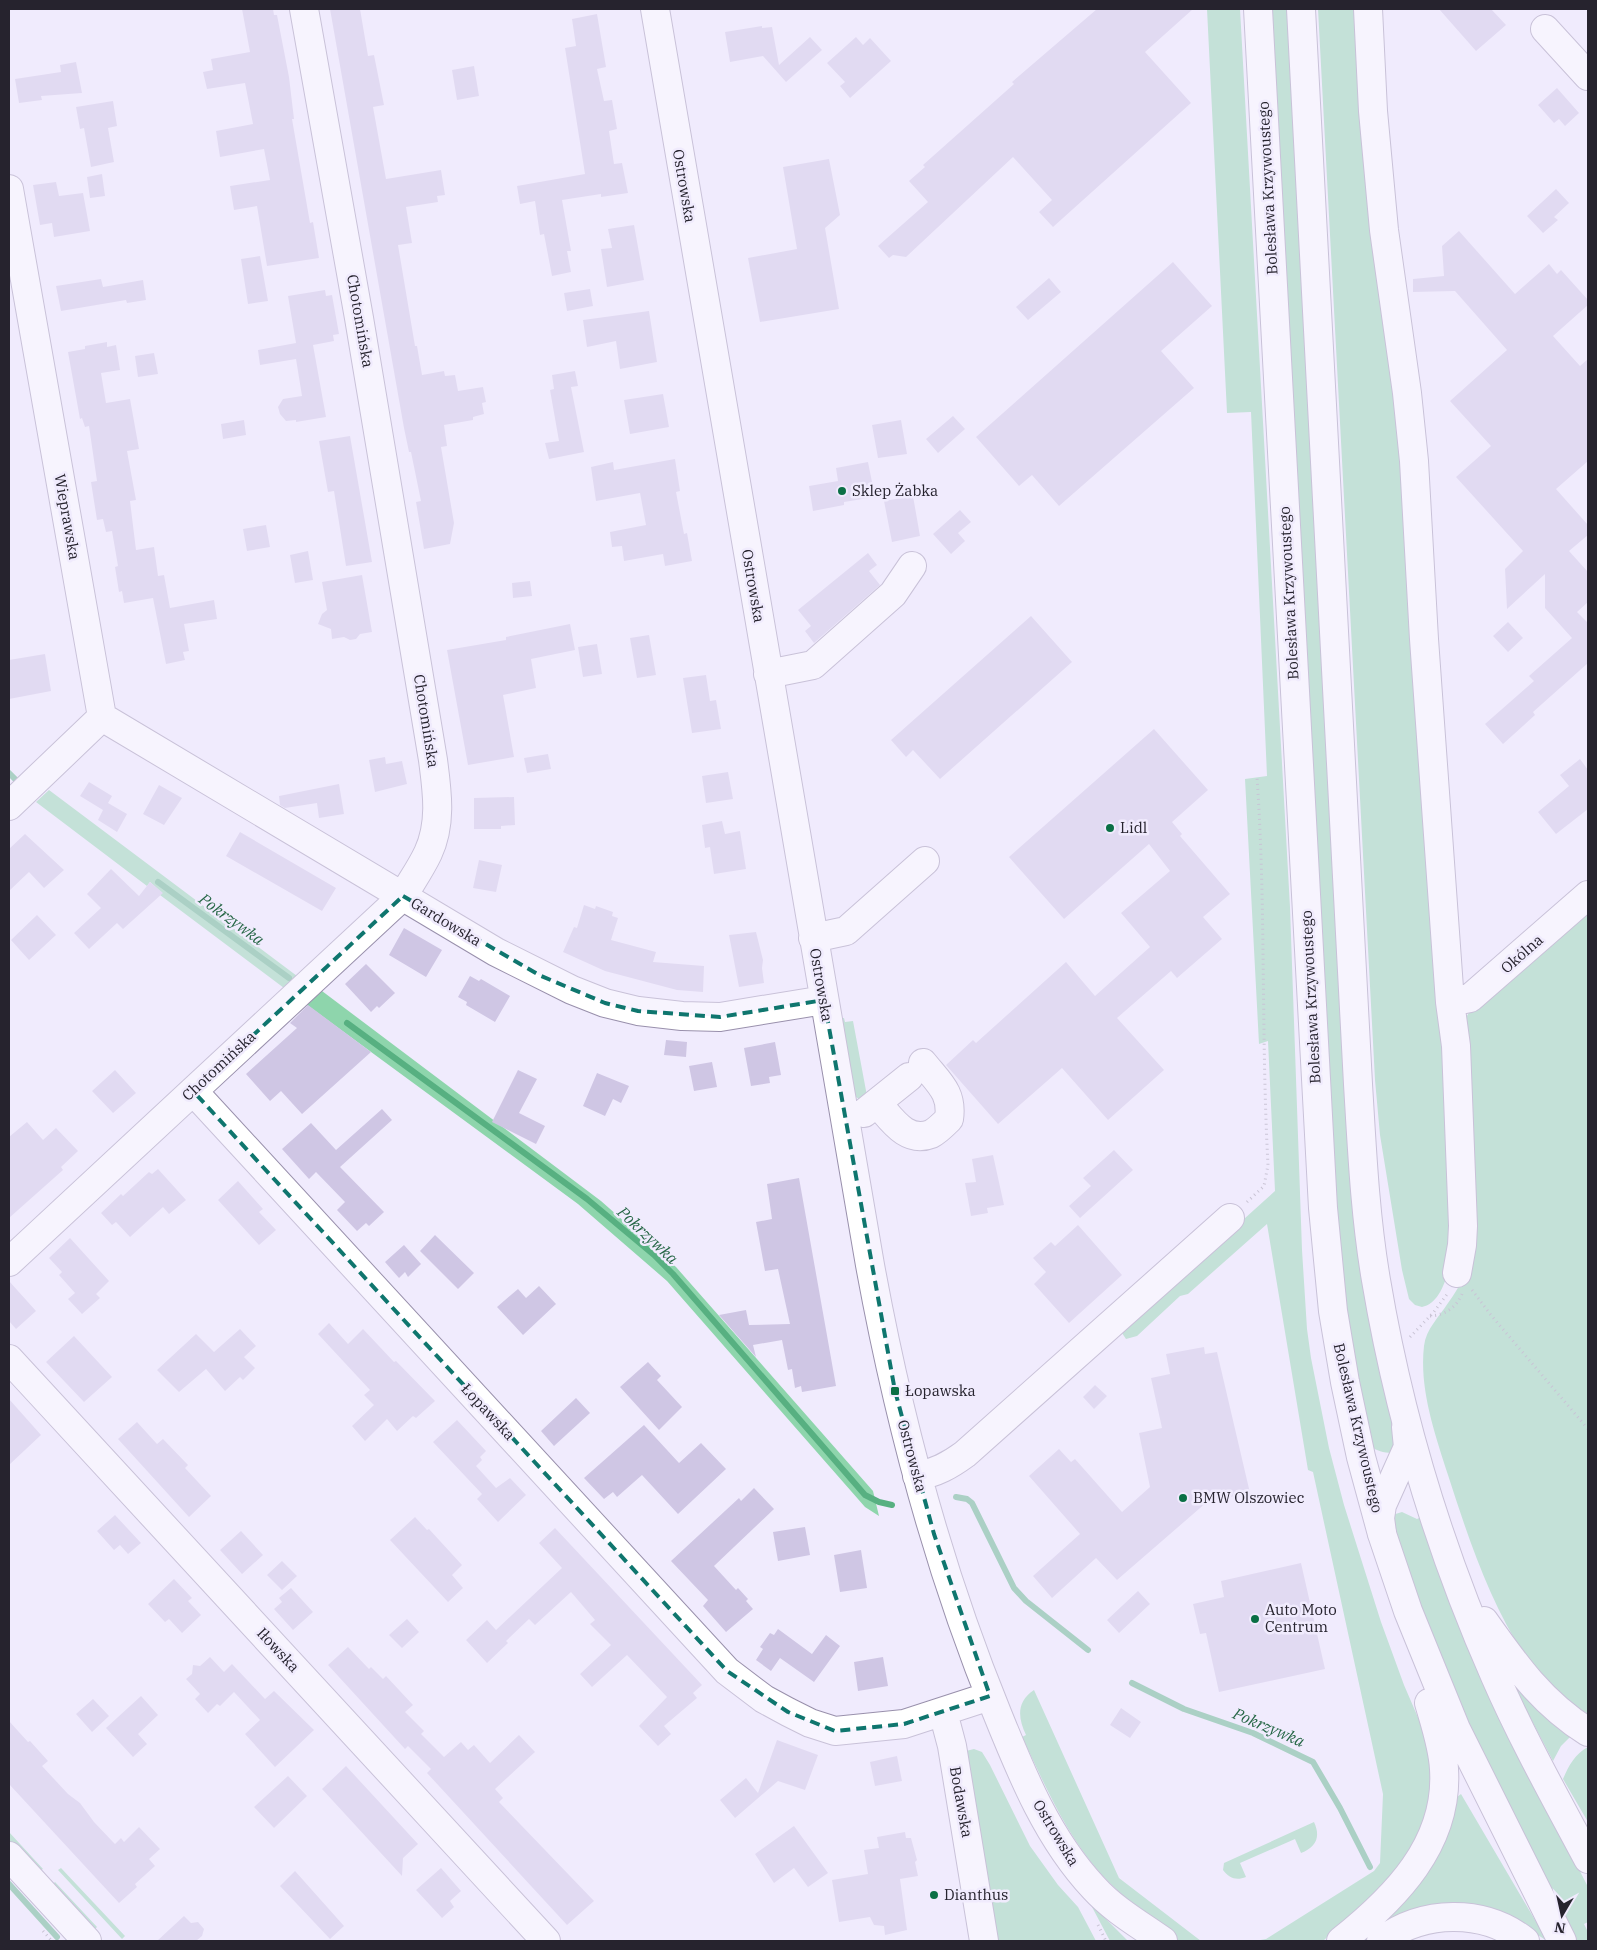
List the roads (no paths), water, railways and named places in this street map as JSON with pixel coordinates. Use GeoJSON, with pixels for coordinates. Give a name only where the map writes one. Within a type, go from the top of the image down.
{"type":"FeatureCollection","features":[{"type":"Feature","properties":{"kind":"street","name":"Chotomińska"},"geometry":{"type":"LineString","coordinates":[[9,1262],[403,896],[429,852],[436,831],[437,798],[433,760],[359,318],[304,9]]}},
{"type":"Feature","properties":{"kind":"street","name":"Ostrowska"},"geometry":{"type":"LineString","coordinates":[[655,9],[845,1128],[881,1325],[895,1391],[917,1476],[954,1597],[990,1696],[1043,1816],[1062,1848],[1093,1888],[1122,1914],[1163,1941]]}},
{"type":"Feature","properties":{"kind":"street","name":"Bolesława Krzywoustego"},"geometry":{"type":"LineString","coordinates":[[1258,9],[1323,1208],[1329,1278],[1338,1345],[1361,1457],[1382,1534],[1408,1611],[1442,1698],[1467,1753],[1562,1941]]}},
{"type":"Feature","properties":{"kind":"street"},"geometry":{"type":"LineString","coordinates":[[1301,9],[1359,1106],[1372,1250],[1390,1357],[1406,1427],[1433,1516],[1453,1571],[1504,1696],[1588,1859]]}},
{"type":"Feature","properties":{"kind":"street"},"geometry":{"type":"LineString","coordinates":[[1368,9],[1373,111],[1384,230],[1414,461],[1450,1002],[1456,1046],[1462,1212],[1462,1277]]}},
{"type":"Feature","properties":{"kind":"street"},"geometry":{"type":"LineString","coordinates":[[1545,29],[1588,76]]}},
{"type":"Feature","properties":{"kind":"street","name":"Wieprawska"},"geometry":{"type":"LineString","coordinates":[[9,189],[102,717]]}},
{"type":"Feature","properties":{"kind":"street"},"geometry":{"type":"LineString","coordinates":[[768,674],[813,664],[893,594],[912,566]]}},
{"type":"Feature","properties":{"kind":"street","name":"Gardowska"},"geometry":{"type":"LineString","coordinates":[[102,717],[496,952],[539,974],[606,1003],[638,1011],[720,1018],[824,1000]]}},
{"type":"Feature","properties":{"kind":"street"},"geometry":{"type":"LineString","coordinates":[[9,806],[102,717]]}},
{"type":"Feature","properties":{"kind":"street"},"geometry":{"type":"LineString","coordinates":[[813,938],[846,931],[925,861]]}},
{"type":"Feature","properties":{"kind":"street","name":"Okólna"},"geometry":{"type":"LineString","coordinates":[[1450,1002],[1470,998],[1588,895]]}},
{"type":"Feature","properties":{"kind":"street"},"geometry":{"type":"LineString","coordinates":[[845,1128],[916,1070],[948,1094],[951,1106],[949,1119],[931,1134],[916,1136],[904,1132],[877,1102]]}},
{"type":"Feature","properties":{"kind":"street","name":"Łopawska"},"geometry":{"type":"LineString","coordinates":[[192,1091],[727,1671],[764,1700],[810,1723],[835,1730],[904,1724],[942,1712]]}},
{"type":"Feature","properties":{"kind":"street"},"geometry":{"type":"LineString","coordinates":[[917,1476],[930,1474],[965,1454],[1230,1218]]}},
{"type":"Feature","properties":{"kind":"street","name":"Iłowska"},"geometry":{"type":"LineString","coordinates":[[9,1358],[546,1941]]}},
{"type":"Feature","properties":{"kind":"street"},"geometry":{"type":"LineString","coordinates":[[1382,1534],[1381,1512],[1407,1452],[1406,1427]]}},
{"type":"Feature","properties":{"kind":"street"},"geometry":{"type":"LineString","coordinates":[[1361,1457],[1420,1501],[1433,1516]]}},
{"type":"Feature","properties":{"kind":"street"},"geometry":{"type":"LineString","coordinates":[[1453,1571],[1479,1614],[1525,1677],[1550,1705],[1588,1732]]}},
{"type":"Feature","properties":{"kind":"street"},"geometry":{"type":"LineString","coordinates":[[1340,1941],[1386,1902],[1409,1876],[1422,1857],[1432,1837],[1444,1799],[1443,1758],[1416,1656],[1408,1611]]}},
{"type":"Feature","properties":{"kind":"street"},"geometry":{"type":"LineString","coordinates":[[942,1712],[990,1696]]}},
{"type":"Feature","properties":{"kind":"street","name":"Bodawska"},"geometry":{"type":"LineString","coordinates":[[942,1712],[952,1746],[984,1941]]}},
{"type":"Feature","properties":{"kind":"street"},"geometry":{"type":"LineString","coordinates":[[9,1856],[87,1941]]}},
{"type":"Feature","properties":{"kind":"street","name":"Ostrowska"},"geometry":{"type":"LineString","coordinates":[[1122,1914],[1142,1941]]}},
{"type":"Feature","properties":{"kind":"street"},"geometry":{"type":"LineString","coordinates":[[1381,1941],[1408,1926],[1450,1916],[1473,1918],[1496,1924],[1524,1941]]}},
{"type":"Feature","properties":{"kind":"waterway","name":"Pokrzywka"},"geometry":{"type":"LineString","coordinates":[[9,773],[16,780]]}},
{"type":"Feature","properties":{"kind":"waterway","name":"Pokrzywka"},"geometry":{"type":"LineString","coordinates":[[158,882],[289,978]]}},
{"type":"Feature","properties":{"kind":"waterway","name":"Pokrzywka"},"geometry":{"type":"LineString","coordinates":[[347,1023],[587,1199],[654,1255],[673,1274],[865,1495],[879,1502],[892,1505]]}},
{"type":"Feature","properties":{"kind":"waterway","name":"Pokrzywka"},"geometry":{"type":"LineString","coordinates":[[956,1497],[967,1499],[972,1503],[1014,1588],[1026,1601],[1088,1650]]}},
{"type":"Feature","properties":{"kind":"waterway","name":"Pokrzywka"},"geometry":{"type":"LineString","coordinates":[[1132,1683],[1184,1709],[1253,1733],[1313,1762],[1340,1808],[1370,1867]]}},
{"type":"Feature","properties":{"kind":"waterway"},"geometry":{"type":"LineString","coordinates":[[9,1884],[57,1937]]}},
{"type":"Feature","properties":{"kind":"place","name":"Sklep Żabka"},"geometry":{"type":"Point","coordinates":[842,491]}},
{"type":"Feature","properties":{"kind":"place","name":"Lidl"},"geometry":{"type":"Point","coordinates":[1110,828]}},
{"type":"Feature","properties":{"kind":"place","name":"Łopawska"},"geometry":{"type":"Point","coordinates":[895,1391]}},
{"type":"Feature","properties":{"kind":"place","name":"BMW Olszowiec"},"geometry":{"type":"Point","coordinates":[1183,1498]}},
{"type":"Feature","properties":{"kind":"place","name":"Auto Moto Centrum"},"geometry":{"type":"Point","coordinates":[1255,1619]}},
{"type":"Feature","properties":{"kind":"place","name":"Dianthus"},"geometry":{"type":"Point","coordinates":[934,1895]}}]}
